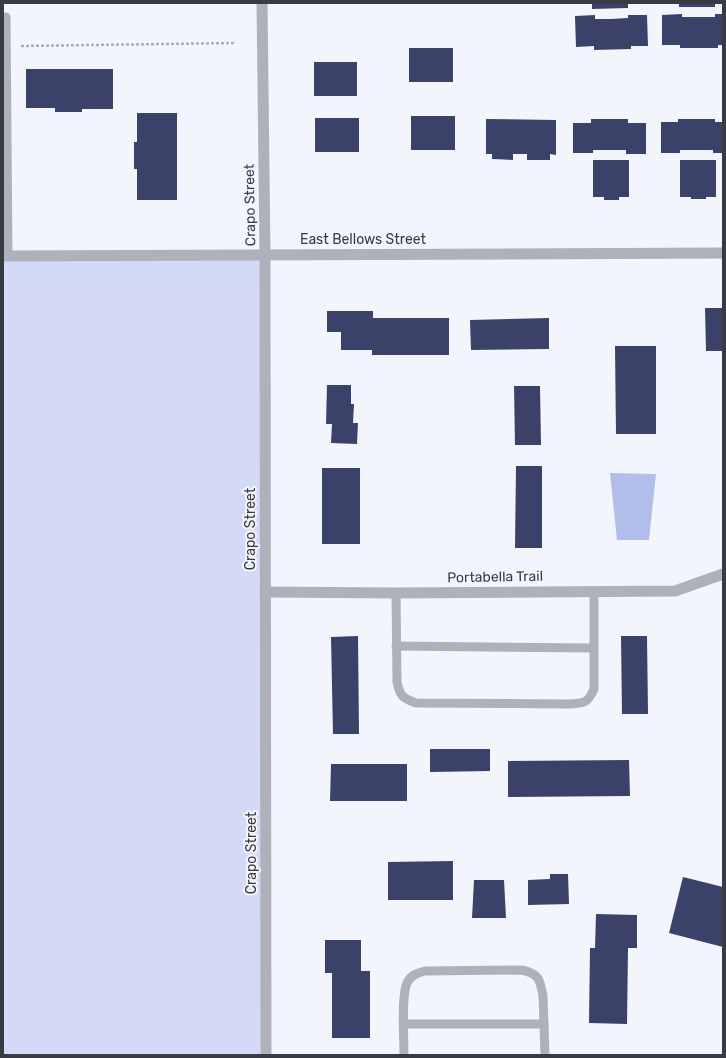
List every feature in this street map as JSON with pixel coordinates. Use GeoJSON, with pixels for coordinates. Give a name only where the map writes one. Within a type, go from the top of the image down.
{"type":"FeatureCollection","features":[{"type":"Feature","properties":{"kind":"street","name":"Crapo Street"},"geometry":{"type":"LineString","coordinates":[[262,3],[266,254],[266,1055]]}},
{"type":"Feature","properties":{"kind":"street","name":"East Bellows Street"},"geometry":{"type":"LineString","coordinates":[[6,256],[723,253]]}},
{"type":"Feature","properties":{"kind":"street","name":"Portabella Trail"},"geometry":{"type":"LineString","coordinates":[[266,592],[396,593],[675,591],[723,574]]}},
{"type":"Feature","properties":{"kind":"lane"},"geometry":{"type":"LineString","coordinates":[[6,17],[6,256]]}},
{"type":"Feature","properties":{"kind":"lane"},"geometry":{"type":"LineString","coordinates":[[396,593],[397,682],[399,693],[406,699],[416,703],[581,703],[589,699],[594,689],[594,591]]}},
{"type":"Feature","properties":{"kind":"lane"},"geometry":{"type":"LineString","coordinates":[[396,646],[594,648]]}},
{"type":"Feature","properties":{"kind":"lane"},"geometry":{"type":"LineString","coordinates":[[404,1055],[405,994],[408,982],[414,974],[425,971],[515,970],[532,972],[538,978],[543,996],[545,1055]]}},
{"type":"Feature","properties":{"kind":"lane"},"geometry":{"type":"LineString","coordinates":[[404,1024],[544,1024]]}},
{"type":"Feature","properties":{"kind":"path"},"geometry":{"type":"LineString","coordinates":[[6,46],[234,43]]}},
{"type":"Feature","properties":{"kind":"shaded area"},"geometry":{"type":"Polygon","coordinates":[[[265,254],[266,1055],[3,1055],[3,256],[265,254]]]}},
{"type":"Feature","properties":{"kind":"shaded area"},"geometry":{"type":"Polygon","coordinates":[[[610,473],[656,474],[649,540],[617,540],[610,473]]]}},
{"type":"Feature","properties":{"kind":"building"},"geometry":{"type":"Polygon","coordinates":[[[592,3],[628,3],[628,8],[592,9],[592,3]]]}},
{"type":"Feature","properties":{"kind":"building"},"geometry":{"type":"Polygon","coordinates":[[[679,3],[715,3],[715,7],[679,7],[679,3]]]}},
{"type":"Feature","properties":{"kind":"building"},"geometry":{"type":"Polygon","coordinates":[[[682,14],[682,17],[715,17],[715,14],[723,14],[723,45],[718,45],[718,48],[680,48],[680,45],[662,45],[662,15],[682,14]]]}},
{"type":"Feature","properties":{"kind":"building"},"geometry":{"type":"Polygon","coordinates":[[[595,15],[595,19],[611,19],[628,18],[628,15],[647,15],[648,46],[631,46],[631,49],[594,50],[594,46],[576,47],[575,16],[595,15]]]}},
{"type":"Feature","properties":{"kind":"building"},"geometry":{"type":"Polygon","coordinates":[[[409,48],[453,48],[453,82],[409,82],[409,48]]]}},
{"type":"Feature","properties":{"kind":"building"},"geometry":{"type":"Polygon","coordinates":[[[314,62],[357,62],[357,96],[314,96],[314,62]]]}},
{"type":"Feature","properties":{"kind":"building"},"geometry":{"type":"Polygon","coordinates":[[[26,69],[113,69],[113,109],[82,109],[82,112],[55,112],[55,108],[26,108],[26,69]]]}},
{"type":"Feature","properties":{"kind":"building"},"geometry":{"type":"Polygon","coordinates":[[[137,113],[177,113],[177,200],[137,200],[137,169],[134,169],[134,142],[137,142],[137,113]]]}},
{"type":"Feature","properties":{"kind":"building"},"geometry":{"type":"Polygon","coordinates":[[[411,116],[455,116],[455,150],[411,150],[411,116]]]}},
{"type":"Feature","properties":{"kind":"building"},"geometry":{"type":"Polygon","coordinates":[[[315,118],[359,118],[359,152],[315,152],[315,118]]]}},
{"type":"Feature","properties":{"kind":"building"},"geometry":{"type":"Polygon","coordinates":[[[486,119],[556,120],[556,155],[550,154],[550,160],[527,160],[527,154],[513,154],[513,160],[492,159],[492,154],[486,154],[486,119]]]}},
{"type":"Feature","properties":{"kind":"building"},"geometry":{"type":"Polygon","coordinates":[[[591,119],[628,119],[628,123],[646,123],[646,154],[626,154],[626,150],[593,150],[593,153],[573,153],[573,123],[591,123],[591,119]]]}},
{"type":"Feature","properties":{"kind":"building"},"geometry":{"type":"Polygon","coordinates":[[[678,119],[715,119],[715,122],[723,122],[723,153],[713,153],[713,150],[680,150],[680,153],[661,153],[661,122],[678,122],[678,119]]]}},
{"type":"Feature","properties":{"kind":"building"},"geometry":{"type":"Polygon","coordinates":[[[593,160],[629,160],[629,197],[619,197],[619,200],[604,200],[604,197],[593,197],[593,160]]]}},
{"type":"Feature","properties":{"kind":"building"},"geometry":{"type":"Polygon","coordinates":[[[680,160],[716,160],[716,197],[691,199],[691,197],[680,197],[680,160]]]}},
{"type":"Feature","properties":{"kind":"building"},"geometry":{"type":"Polygon","coordinates":[[[705,308],[723,308],[723,351],[706,351],[705,308]]]}},
{"type":"Feature","properties":{"kind":"building"},"geometry":{"type":"Polygon","coordinates":[[[327,311],[373,311],[373,318],[449,318],[449,355],[372,355],[372,350],[341,350],[341,332],[327,332],[327,311]]]}},
{"type":"Feature","properties":{"kind":"building"},"geometry":{"type":"Polygon","coordinates":[[[549,318],[549,349],[471,350],[470,320],[549,318]]]}},
{"type":"Feature","properties":{"kind":"building"},"geometry":{"type":"Polygon","coordinates":[[[615,346],[656,346],[656,434],[616,434],[615,346]]]}},
{"type":"Feature","properties":{"kind":"building"},"geometry":{"type":"Polygon","coordinates":[[[327,385],[351,385],[351,404],[354,404],[353,423],[358,423],[357,444],[331,443],[332,424],[326,424],[327,385]]]}},
{"type":"Feature","properties":{"kind":"building"},"geometry":{"type":"Polygon","coordinates":[[[514,386],[540,386],[541,445],[515,445],[514,386]]]}},
{"type":"Feature","properties":{"kind":"building"},"geometry":{"type":"Polygon","coordinates":[[[516,466],[542,466],[542,548],[515,548],[516,466]]]}},
{"type":"Feature","properties":{"kind":"building"},"geometry":{"type":"Polygon","coordinates":[[[322,468],[360,468],[360,544],[322,544],[322,468]]]}},
{"type":"Feature","properties":{"kind":"building"},"geometry":{"type":"Polygon","coordinates":[[[358,636],[359,734],[333,734],[331,637],[358,636]]]}},
{"type":"Feature","properties":{"kind":"building"},"geometry":{"type":"Polygon","coordinates":[[[621,636],[647,636],[648,714],[622,714],[621,636]]]}},
{"type":"Feature","properties":{"kind":"building"},"geometry":{"type":"Polygon","coordinates":[[[430,749],[490,749],[490,771],[430,772],[430,749]]]}},
{"type":"Feature","properties":{"kind":"building"},"geometry":{"type":"Polygon","coordinates":[[[629,760],[630,796],[508,797],[508,761],[629,760]]]}},
{"type":"Feature","properties":{"kind":"building"},"geometry":{"type":"Polygon","coordinates":[[[331,764],[407,764],[407,801],[330,801],[331,764]]]}},
{"type":"Feature","properties":{"kind":"building"},"geometry":{"type":"Polygon","coordinates":[[[453,861],[453,900],[388,900],[388,862],[453,861]]]}},
{"type":"Feature","properties":{"kind":"building"},"geometry":{"type":"Polygon","coordinates":[[[550,874],[568,874],[569,904],[528,905],[528,880],[550,879],[550,874]]]}},
{"type":"Feature","properties":{"kind":"building"},"geometry":{"type":"Polygon","coordinates":[[[683,877],[723,887],[723,947],[669,933],[683,877]]]}},
{"type":"Feature","properties":{"kind":"building"},"geometry":{"type":"Polygon","coordinates":[[[474,880],[504,880],[506,918],[472,918],[474,880]]]}},
{"type":"Feature","properties":{"kind":"building"},"geometry":{"type":"Polygon","coordinates":[[[596,914],[637,915],[637,948],[628,948],[627,1024],[589,1023],[590,948],[595,948],[596,914]]]}},
{"type":"Feature","properties":{"kind":"building"},"geometry":{"type":"Polygon","coordinates":[[[325,940],[361,940],[361,971],[370,971],[370,1038],[332,1038],[332,973],[325,973],[325,940]]]}}]}
